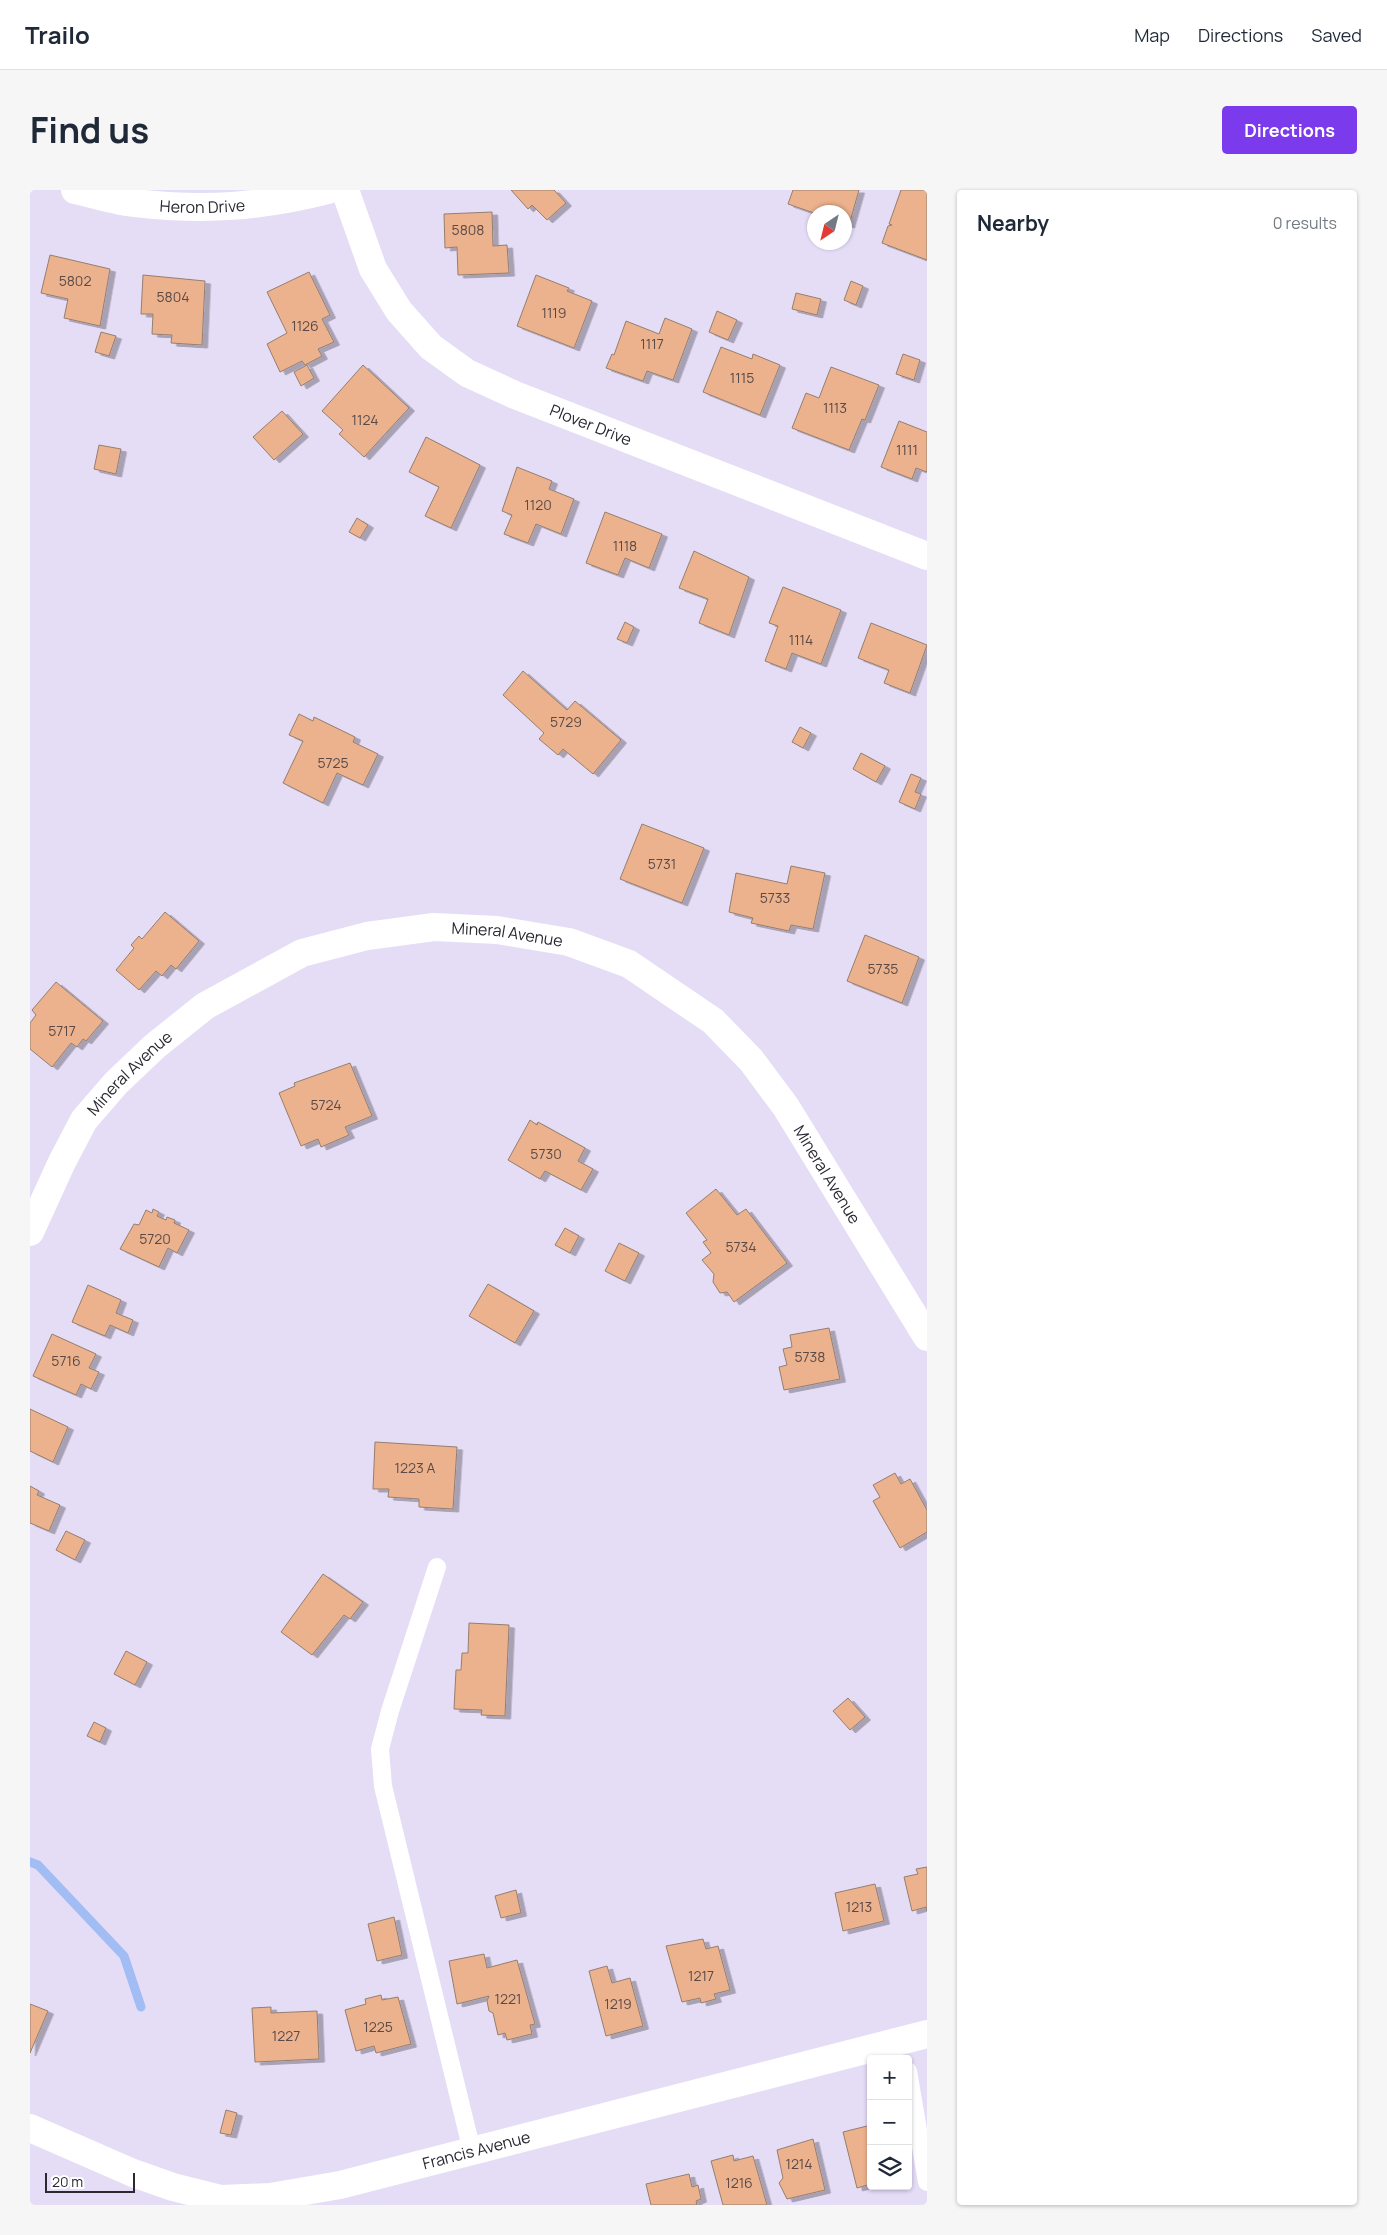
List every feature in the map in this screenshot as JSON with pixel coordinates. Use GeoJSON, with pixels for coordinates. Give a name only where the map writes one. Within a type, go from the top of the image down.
{"type":"FeatureCollection","features":[{"type":"Feature","properties":{"kind":"street","name":"Heron Drive"},"geometry":{"type":"LineString","coordinates":[[75,190],[133,203],[212,208],[282,202],[328,190]]}},
{"type":"Feature","properties":{"kind":"street","name":"Plover Drive"},"geometry":{"type":"LineString","coordinates":[[345,190],[373,269],[399,311],[431,347],[468,373],[515,395],[927,556]]}},
{"type":"Feature","properties":{"kind":"street","name":"Mineral Avenue"},"geometry":{"type":"LineString","coordinates":[[30,1232],[62,1162],[84,1120],[116,1083],[155,1046],[205,1006],[302,953],[358,939],[434,927],[497,930],[569,942],[629,964],[713,1021],[751,1060],[786,1106],[927,1337]]}},
{"type":"Feature","properties":{"kind":"street","name":"Francis Avenue"},"geometry":{"type":"LineString","coordinates":[[30,2128],[133,2173],[220,2202],[270,2197],[340,2185],[912,2044]]}},
{"type":"Feature","properties":{"kind":"lane"},"geometry":{"type":"LineString","coordinates":[[437,1567],[390,1711],[380,1750],[383,1786],[472,2151]]}},
{"type":"Feature","properties":{"kind":"lane"},"geometry":{"type":"LineString","coordinates":[[912,2090],[919,2122],[927,2182]]}},
{"type":"Feature","properties":{"kind":"building"},"geometry":{"type":"Polygon","coordinates":[[[511,190],[554,190],[566,203],[547,220],[532,205],[528,209],[511,190]]]}},
{"type":"Feature","properties":{"kind":"building"},"geometry":{"type":"Polygon","coordinates":[[[793,190],[859,190],[852,214],[852,205],[807,205],[807,211],[788,204],[793,190]]]}},
{"type":"Feature","properties":{"kind":"building"},"geometry":{"type":"Polygon","coordinates":[[[901,190],[927,190],[927,260],[882,243],[888,226],[892,225],[889,224],[901,190]]]}},
{"type":"Feature","properties":{"kind":"building"},"geometry":{"type":"Polygon","coordinates":[[[492,212],[493,246],[507,245],[509,273],[458,275],[457,247],[445,248],[444,214],[492,212]]]}},
{"type":"Feature","properties":{"kind":"building"},"geometry":{"type":"Polygon","coordinates":[[[50,255],[110,269],[100,326],[64,318],[68,299],[41,293],[50,255]]]}},
{"type":"Feature","properties":{"kind":"building"},"geometry":{"type":"Polygon","coordinates":[[[309,272],[330,315],[322,319],[334,342],[318,349],[322,356],[305,365],[302,361],[280,372],[267,344],[287,333],[267,292],[309,272]]]}},
{"type":"Feature","properties":{"kind":"building"},"geometry":{"type":"Polygon","coordinates":[[[143,275],[205,281],[202,345],[171,343],[172,335],[152,334],[153,314],[141,314],[143,275]]]}},
{"type":"Feature","properties":{"kind":"building"},"geometry":{"type":"Polygon","coordinates":[[[536,275],[569,288],[567,291],[592,301],[574,348],[517,326],[536,275]]]}},
{"type":"Feature","properties":{"kind":"building"},"geometry":{"type":"Polygon","coordinates":[[[851,281],[863,286],[856,305],[844,300],[851,281]]]}},
{"type":"Feature","properties":{"kind":"building"},"geometry":{"type":"Polygon","coordinates":[[[796,293],[821,299],[817,315],[792,309],[796,293]]]}},
{"type":"Feature","properties":{"kind":"building"},"geometry":{"type":"Polygon","coordinates":[[[717,311],[737,320],[728,340],[709,332],[717,311]]]}},
{"type":"Feature","properties":{"kind":"building"},"geometry":{"type":"Polygon","coordinates":[[[665,318],[692,329],[673,380],[647,371],[643,381],[606,368],[612,354],[614,355],[626,321],[659,334],[665,318]]]}},
{"type":"Feature","properties":{"kind":"building"},"geometry":{"type":"Polygon","coordinates":[[[101,332],[116,336],[109,356],[95,352],[101,332]]]}},
{"type":"Feature","properties":{"kind":"building"},"geometry":{"type":"Polygon","coordinates":[[[721,347],[752,359],[753,354],[780,365],[760,415],[703,392],[721,347]]]}},
{"type":"Feature","properties":{"kind":"building"},"geometry":{"type":"Polygon","coordinates":[[[903,354],[920,360],[914,380],[896,374],[903,354]]]}},
{"type":"Feature","properties":{"kind":"building"},"geometry":{"type":"Polygon","coordinates":[[[307,365],[314,378],[301,386],[294,372],[307,365]]]}},
{"type":"Feature","properties":{"kind":"building"},"geometry":{"type":"Polygon","coordinates":[[[363,365],[409,408],[364,457],[339,434],[343,430],[322,411],[363,365]]]}},
{"type":"Feature","properties":{"kind":"building"},"geometry":{"type":"Polygon","coordinates":[[[831,367],[879,385],[865,420],[862,419],[849,450],[792,428],[806,393],[819,398],[831,367]]]}},
{"type":"Feature","properties":{"kind":"building"},"geometry":{"type":"Polygon","coordinates":[[[282,411],[303,434],[274,460],[253,437],[282,411]]]}},
{"type":"Feature","properties":{"kind":"building"},"geometry":{"type":"Polygon","coordinates":[[[899,421],[927,432],[927,472],[916,468],[912,479],[881,467],[899,421]]]}},
{"type":"Feature","properties":{"kind":"building"},"geometry":{"type":"Polygon","coordinates":[[[426,437],[480,465],[451,528],[425,516],[439,487],[409,472],[426,437]]]}},
{"type":"Feature","properties":{"kind":"building"},"geometry":{"type":"Polygon","coordinates":[[[99,445],[121,449],[116,474],[94,469],[99,445]]]}},
{"type":"Feature","properties":{"kind":"building"},"geometry":{"type":"Polygon","coordinates":[[[517,467],[552,481],[549,489],[574,499],[561,534],[536,524],[528,543],[504,534],[512,515],[502,511],[517,467]]]}},
{"type":"Feature","properties":{"kind":"building"},"geometry":{"type":"Polygon","coordinates":[[[605,512],[662,534],[649,568],[625,558],[618,575],[586,563],[605,512]]]}},
{"type":"Feature","properties":{"kind":"building"},"geometry":{"type":"Polygon","coordinates":[[[357,518],[368,525],[360,538],[349,532],[357,518]]]}},
{"type":"Feature","properties":{"kind":"building"},"geometry":{"type":"Polygon","coordinates":[[[694,551],[749,577],[729,635],[699,623],[708,599],[679,588],[694,551]]]}},
{"type":"Feature","properties":{"kind":"building"},"geometry":{"type":"Polygon","coordinates":[[[783,587],[841,610],[821,664],[792,653],[786,669],[765,661],[778,626],[769,623],[783,587]]]}},
{"type":"Feature","properties":{"kind":"building"},"geometry":{"type":"Polygon","coordinates":[[[625,622],[634,627],[627,643],[617,639],[625,622]]]}},
{"type":"Feature","properties":{"kind":"building"},"geometry":{"type":"Polygon","coordinates":[[[871,623],[927,645],[910,693],[884,683],[889,670],[858,658],[871,623]]]}},
{"type":"Feature","properties":{"kind":"building"},"geometry":{"type":"Polygon","coordinates":[[[523,671],[567,710],[575,701],[621,740],[593,774],[563,749],[558,755],[539,739],[544,733],[503,695],[523,671]]]}},
{"type":"Feature","properties":{"kind":"building"},"geometry":{"type":"Polygon","coordinates":[[[299,714],[313,721],[314,717],[355,737],[353,742],[378,754],[363,785],[337,773],[323,803],[283,783],[303,741],[289,735],[299,714]]]}},
{"type":"Feature","properties":{"kind":"building"},"geometry":{"type":"Polygon","coordinates":[[[800,727],[811,733],[803,748],[792,742],[800,727]]]}},
{"type":"Feature","properties":{"kind":"building"},"geometry":{"type":"Polygon","coordinates":[[[861,753],[885,766],[876,782],[853,769],[861,753]]]}},
{"type":"Feature","properties":{"kind":"building"},"geometry":{"type":"Polygon","coordinates":[[[911,774],[921,778],[915,792],[921,794],[915,809],[899,802],[911,774]]]}},
{"type":"Feature","properties":{"kind":"building"},"geometry":{"type":"Polygon","coordinates":[[[642,824],[704,848],[682,903],[620,879],[642,824]]]}},
{"type":"Feature","properties":{"kind":"building"},"geometry":{"type":"Polygon","coordinates":[[[791,866],[825,873],[813,929],[791,925],[789,931],[751,923],[753,918],[729,912],[736,873],[787,884],[791,866]]]}},
{"type":"Feature","properties":{"kind":"building"},"geometry":{"type":"Polygon","coordinates":[[[165,912],[199,941],[176,969],[171,965],[162,976],[156,971],[139,990],[116,970],[134,948],[131,945],[139,936],[142,939],[165,912]]]}},
{"type":"Feature","properties":{"kind":"building"},"geometry":{"type":"Polygon","coordinates":[[[865,935],[919,957],[902,1003],[847,981],[865,935]]]}},
{"type":"Feature","properties":{"kind":"building"},"geometry":{"type":"Polygon","coordinates":[[[56,982],[103,1021],[86,1041],[83,1039],[77,1047],[71,1043],[52,1067],[30,1049],[30,1023],[36,1015],[32,1010],[56,982]]]}},
{"type":"Feature","properties":{"kind":"building"},"geometry":{"type":"Polygon","coordinates":[[[350,1063],[372,1116],[345,1127],[349,1135],[321,1147],[318,1139],[301,1146],[279,1093],[295,1086],[294,1083],[350,1063]]]}},
{"type":"Feature","properties":{"kind":"building"},"geometry":{"type":"Polygon","coordinates":[[[530,1120],[537,1125],[538,1122],[585,1148],[578,1161],[593,1169],[581,1190],[545,1171],[540,1179],[508,1160],[530,1120]]]}},
{"type":"Feature","properties":{"kind":"building"},"geometry":{"type":"Polygon","coordinates":[[[716,1189],[737,1215],[746,1209],[787,1263],[734,1302],[727,1292],[720,1293],[713,1282],[714,1274],[702,1260],[711,1253],[703,1242],[707,1240],[686,1213],[716,1189]]]}},
{"type":"Feature","properties":{"kind":"building"},"geometry":{"type":"Polygon","coordinates":[[[153,1209],[159,1212],[157,1216],[166,1220],[167,1217],[175,1220],[174,1223],[189,1230],[177,1253],[168,1248],[159,1267],[120,1249],[134,1224],[139,1225],[146,1210],[152,1213],[153,1209]]]}},
{"type":"Feature","properties":{"kind":"building"},"geometry":{"type":"Polygon","coordinates":[[[565,1228],[579,1236],[570,1253],[555,1245],[565,1228]]]}},
{"type":"Feature","properties":{"kind":"building"},"geometry":{"type":"Polygon","coordinates":[[[619,1243],[639,1253],[625,1281],[605,1271],[619,1243]]]}},
{"type":"Feature","properties":{"kind":"building"},"geometry":{"type":"Polygon","coordinates":[[[488,1284],[534,1311],[515,1343],[469,1316],[488,1284]]]}},
{"type":"Feature","properties":{"kind":"building"},"geometry":{"type":"Polygon","coordinates":[[[88,1285],[121,1300],[116,1313],[133,1320],[128,1333],[110,1325],[105,1336],[72,1322],[88,1285]]]}},
{"type":"Feature","properties":{"kind":"building"},"geometry":{"type":"Polygon","coordinates":[[[829,1328],[840,1379],[784,1390],[779,1367],[787,1365],[783,1349],[792,1347],[790,1335],[829,1328]]]}},
{"type":"Feature","properties":{"kind":"building"},"geometry":{"type":"Polygon","coordinates":[[[52,1334],[96,1354],[89,1368],[99,1372],[91,1389],[81,1384],[76,1395],[33,1376],[52,1334]]]}},
{"type":"Feature","properties":{"kind":"building"},"geometry":{"type":"Polygon","coordinates":[[[30,1409],[68,1427],[53,1462],[30,1451],[30,1409]]]}},
{"type":"Feature","properties":{"kind":"building"},"geometry":{"type":"Polygon","coordinates":[[[375,1442],[457,1447],[453,1509],[419,1507],[419,1499],[388,1497],[389,1489],[373,1489],[375,1442]]]}},
{"type":"Feature","properties":{"kind":"building"},"geometry":{"type":"Polygon","coordinates":[[[895,1473],[901,1484],[910,1479],[927,1510],[927,1532],[900,1548],[873,1501],[880,1497],[873,1485],[895,1473]]]}},
{"type":"Feature","properties":{"kind":"building"},"geometry":{"type":"Polygon","coordinates":[[[30,1486],[39,1491],[37,1495],[60,1505],[49,1531],[30,1523],[30,1486]]]}},
{"type":"Feature","properties":{"kind":"building"},"geometry":{"type":"Polygon","coordinates":[[[66,1531],[85,1540],[75,1560],[56,1550],[66,1531]]]}},
{"type":"Feature","properties":{"kind":"building"},"geometry":{"type":"Polygon","coordinates":[[[323,1574],[363,1602],[350,1619],[344,1615],[312,1655],[281,1632],[323,1574]]]}},
{"type":"Feature","properties":{"kind":"building"},"geometry":{"type":"Polygon","coordinates":[[[469,1623],[509,1625],[505,1716],[481,1715],[482,1710],[454,1709],[456,1670],[461,1670],[462,1653],[468,1653],[469,1623]]]}},
{"type":"Feature","properties":{"kind":"building"},"geometry":{"type":"Polygon","coordinates":[[[126,1651],[147,1662],[135,1685],[114,1674],[126,1651]]]}},
{"type":"Feature","properties":{"kind":"building"},"geometry":{"type":"Polygon","coordinates":[[[848,1698],[865,1717],[850,1730],[833,1711],[848,1698]]]}},
{"type":"Feature","properties":{"kind":"building"},"geometry":{"type":"Polygon","coordinates":[[[94,1722],[106,1728],[100,1742],[87,1736],[94,1722]]]}},
{"type":"Feature","properties":{"kind":"building"},"geometry":{"type":"Polygon","coordinates":[[[927,1867],[927,1911],[926,1907],[912,1911],[904,1877],[918,1874],[916,1869],[927,1867]]]}},
{"type":"Feature","properties":{"kind":"building"},"geometry":{"type":"Polygon","coordinates":[[[875,1884],[884,1921],[843,1931],[835,1893],[875,1884]]]}},
{"type":"Feature","properties":{"kind":"building"},"geometry":{"type":"Polygon","coordinates":[[[516,1890],[521,1913],[501,1918],[495,1896],[516,1890]]]}},
{"type":"Feature","properties":{"kind":"building"},"geometry":{"type":"Polygon","coordinates":[[[394,1917],[402,1955],[377,1961],[368,1924],[394,1917]]]}},
{"type":"Feature","properties":{"kind":"building"},"geometry":{"type":"Polygon","coordinates":[[[703,1939],[706,1949],[718,1946],[730,1990],[714,1994],[716,1999],[701,2003],[700,1998],[682,2002],[666,1946],[703,1939]]]}},
{"type":"Feature","properties":{"kind":"building"},"geometry":{"type":"Polygon","coordinates":[[[484,1954],[487,1968],[517,1960],[535,2024],[530,2025],[532,2034],[507,2040],[505,2033],[498,2035],[493,2013],[489,2011],[487,2001],[489,1996],[457,2004],[449,1961],[484,1954]]]}},
{"type":"Feature","properties":{"kind":"building"},"geometry":{"type":"Polygon","coordinates":[[[607,1966],[612,1983],[630,1978],[643,2026],[606,2036],[589,1971],[607,1966]]]}},
{"type":"Feature","properties":{"kind":"building"},"geometry":{"type":"Polygon","coordinates":[[[381,1995],[382,2000],[398,1997],[411,2044],[376,2053],[374,2046],[356,2051],[345,2010],[366,2004],[365,1999],[381,1995]]]}},
{"type":"Feature","properties":{"kind":"building"},"geometry":{"type":"Polygon","coordinates":[[[30,2004],[48,2011],[30,2053],[30,2004]]]}},
{"type":"Feature","properties":{"kind":"building"},"geometry":{"type":"Polygon","coordinates":[[[271,2007],[271,2013],[317,2011],[319,2059],[255,2062],[252,2008],[271,2007]]]}},
{"type":"Feature","properties":{"kind":"building"},"geometry":{"type":"Polygon","coordinates":[[[226,2110],[237,2113],[231,2135],[220,2133],[226,2110]]]}},
{"type":"Feature","properties":{"kind":"building"},"geometry":{"type":"Polygon","coordinates":[[[867,2126],[867,2185],[857,2188],[843,2132],[867,2126]]]}},
{"type":"Feature","properties":{"kind":"building"},"geometry":{"type":"Polygon","coordinates":[[[813,2139],[825,2190],[787,2199],[779,2183],[783,2178],[777,2150],[813,2139]]]}},
{"type":"Feature","properties":{"kind":"building"},"geometry":{"type":"Polygon","coordinates":[[[733,2155],[734,2161],[753,2156],[767,2205],[723,2205],[711,2161],[733,2155]]]}},
{"type":"Feature","properties":{"kind":"building"},"geometry":{"type":"Polygon","coordinates":[[[689,2174],[692,2187],[698,2185],[701,2199],[696,2201],[697,2205],[651,2205],[646,2184],[689,2174]]]}},
{"type":"Feature","properties":{"kind":"waterway"},"geometry":{"type":"LineString","coordinates":[[30,1862],[38,1865],[124,1956],[141,2007]]}}]}
